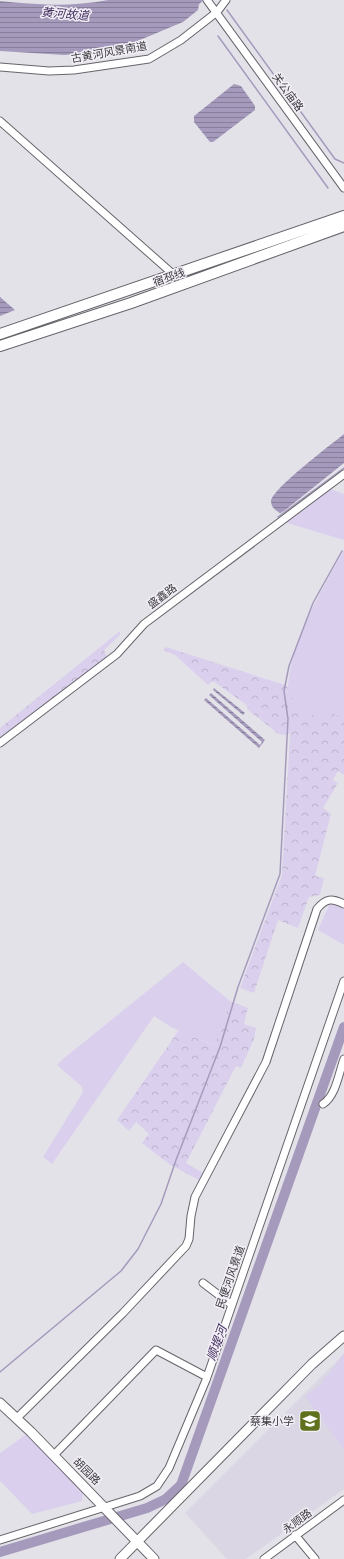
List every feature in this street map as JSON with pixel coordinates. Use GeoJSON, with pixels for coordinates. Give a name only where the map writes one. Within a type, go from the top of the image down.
{"type":"FeatureCollection","features":[{"type":"Feature","properties":{"kind":"main road","name":"宿邳线"},"geometry":{"type":"LineString","coordinates":[[0,334],[344,216]]}},
{"type":"Feature","properties":{"kind":"main road","name":"宿邳线"},"geometry":{"type":"LineString","coordinates":[[0,346],[131,304],[344,226]]}},
{"type":"Feature","properties":{"kind":"street","name":"关公庙路"},"geometry":{"type":"LineString","coordinates":[[207,0],[344,188]]}},
{"type":"Feature","properties":{"kind":"street","name":"古黄河风景南道"},"geometry":{"type":"LineString","coordinates":[[1,69],[74,70],[149,59],[182,40],[226,0]]}},
{"type":"Feature","properties":{"kind":"street"},"geometry":{"type":"LineString","coordinates":[[0,121],[174,275]]}},
{"type":"Feature","properties":{"kind":"street","name":"盛鑫路"},"geometry":{"type":"LineString","coordinates":[[0,743],[117,654],[144,624],[344,474]]}},
{"type":"Feature","properties":{"kind":"street"},"geometry":{"type":"LineString","coordinates":[[17,1418],[123,1313],[186,1246],[189,1239],[191,1216],[195,1197],[266,1062],[317,909],[326,900],[332,899],[344,904]]}},
{"type":"Feature","properties":{"kind":"street","name":"民便河风景道"},"geometry":{"type":"LineString","coordinates":[[0,1540],[107,1508],[152,1490],[162,1480],[178,1448],[207,1377],[344,981]]}},
{"type":"Feature","properties":{"kind":"street"},"geometry":{"type":"LineString","coordinates":[[324,1104],[328,1101],[332,1093],[344,1059]]}},
{"type":"Feature","properties":{"kind":"street"},"geometry":{"type":"LineString","coordinates":[[203,1283],[232,1305]]}},
{"type":"Feature","properties":{"kind":"street"},"geometry":{"type":"LineString","coordinates":[[120,1559],[312,1364],[344,1336]]}},
{"type":"Feature","properties":{"kind":"street"},"geometry":{"type":"LineString","coordinates":[[54,1455],[156,1350],[207,1377]]}},
{"type":"Feature","properties":{"kind":"street","name":"胡园路"},"geometry":{"type":"LineString","coordinates":[[0,1403],[17,1418],[107,1508],[154,1559]]}},
{"type":"Feature","properties":{"kind":"street","name":"永顺路"},"geometry":{"type":"LineString","coordinates":[[264,1559],[344,1500]]}},
{"type":"Feature","properties":{"kind":"street"},"geometry":{"type":"LineString","coordinates":[[295,1535],[315,1559]]}},
{"type":"Feature","properties":{"kind":"shaded area","name":"蔡集小学"},"geometry":{"type":"Polygon","coordinates":[[[344,1354],[344,1489],[246,1559],[227,1559],[185,1513],[344,1354]]]}},
{"type":"Feature","properties":{"kind":"green space"},"geometry":{"type":"Polygon","coordinates":[[[328,488],[344,494],[344,540],[284,522],[328,488]]]}},
{"type":"Feature","properties":{"kind":"green space"},"geometry":{"type":"Polygon","coordinates":[[[344,550],[344,718],[327,711],[324,719],[297,710],[296,701],[287,694],[288,683],[295,651],[306,621],[344,550]]]}},
{"type":"Feature","properties":{"kind":"green space"},"geometry":{"type":"Polygon","coordinates":[[[120,631],[120,635],[104,650],[107,657],[0,739],[0,728],[120,631]]]}},
{"type":"Feature","properties":{"kind":"green space"},"geometry":{"type":"Polygon","coordinates":[[[166,647],[288,686],[287,694],[344,718],[344,775],[338,771],[333,780],[338,783],[323,808],[331,814],[315,876],[324,878],[320,895],[309,897],[298,928],[278,920],[254,993],[240,988],[282,875],[290,734],[282,735],[277,733],[247,709],[248,706],[213,681],[208,685],[175,655],[163,650],[166,647]]]}},
{"type":"Feature","properties":{"kind":"green space"},"geometry":{"type":"Polygon","coordinates":[[[330,903],[344,906],[344,945],[318,930],[330,903]]]}},
{"type":"Feature","properties":{"kind":"green space"},"geometry":{"type":"Polygon","coordinates":[[[183,962],[230,1001],[215,1046],[171,1027],[154,1016],[52,1164],[43,1157],[83,1092],[82,1087],[57,1065],[183,962]]]}},
{"type":"Feature","properties":{"kind":"green space"},"geometry":{"type":"Polygon","coordinates":[[[230,1001],[248,1008],[244,1024],[256,1028],[254,1039],[241,1068],[236,1066],[186,1163],[203,1173],[199,1180],[169,1164],[142,1143],[149,1134],[136,1122],[129,1131],[117,1120],[179,1030],[214,1046],[230,1001]]]}},
{"type":"Feature","properties":{"kind":"green space"},"geometry":{"type":"Polygon","coordinates":[[[344,1353],[343,1449],[305,1396],[323,1383],[322,1381],[344,1353]]]}},
{"type":"Feature","properties":{"kind":"green space"},"geometry":{"type":"Polygon","coordinates":[[[28,1433],[83,1490],[82,1501],[32,1514],[0,1481],[0,1453],[28,1433]]]}},
{"type":"Feature","properties":{"kind":"water","name":"黄河故道"},"geometry":{"type":"Polygon","coordinates":[[[108,0],[204,0],[199,4],[198,10],[183,22],[128,45],[98,53],[64,55],[0,51],[0,1],[54,5],[80,4],[108,0]]]}},
{"type":"Feature","properties":{"kind":"water"},"geometry":{"type":"Polygon","coordinates":[[[234,84],[241,86],[255,106],[255,110],[213,142],[210,142],[194,122],[194,116],[234,84]]]}},
{"type":"Feature","properties":{"kind":"water"},"geometry":{"type":"Polygon","coordinates":[[[0,297],[15,310],[0,316],[0,297]]]}},
{"type":"Feature","properties":{"kind":"water"},"geometry":{"type":"Polygon","coordinates":[[[344,434],[344,463],[284,511],[280,513],[275,509],[271,501],[282,486],[344,434]]]}},
{"type":"Feature","properties":{"kind":"water"},"geometry":{"type":"Polygon","coordinates":[[[214,688],[245,713],[243,715],[213,690],[214,688]]]}},
{"type":"Feature","properties":{"kind":"water"},"geometry":{"type":"Polygon","coordinates":[[[211,693],[265,740],[259,748],[204,700],[206,698],[260,745],[262,742],[209,695],[211,693]]]}},
{"type":"Feature","properties":{"kind":"waterway"},"geometry":{"type":"LineString","coordinates":[[227,10],[335,159],[344,163]]}},
{"type":"Feature","properties":{"kind":"waterway"},"geometry":{"type":"LineString","coordinates":[[218,36],[328,188]]}},
{"type":"Feature","properties":{"kind":"waterway"},"geometry":{"type":"LineString","coordinates":[[278,517],[344,468]]}},
{"type":"Feature","properties":{"kind":"waterway"},"geometry":{"type":"LineString","coordinates":[[0,1372],[121,1271],[138,1249],[161,1204],[176,1160],[220,1047],[238,987],[280,874],[288,719],[284,691],[289,666],[313,603],[342,551]]}},
{"type":"Feature","properties":{"kind":"waterway","name":"顺堤河"},"geometry":{"type":"LineString","coordinates":[[0,1552],[147,1508],[166,1499],[181,1485],[344,1027]]}},
{"type":"Feature","properties":{"kind":"place","name":"蔡集小学"},"geometry":{"type":"Point","coordinates":[310,1421]}}]}
